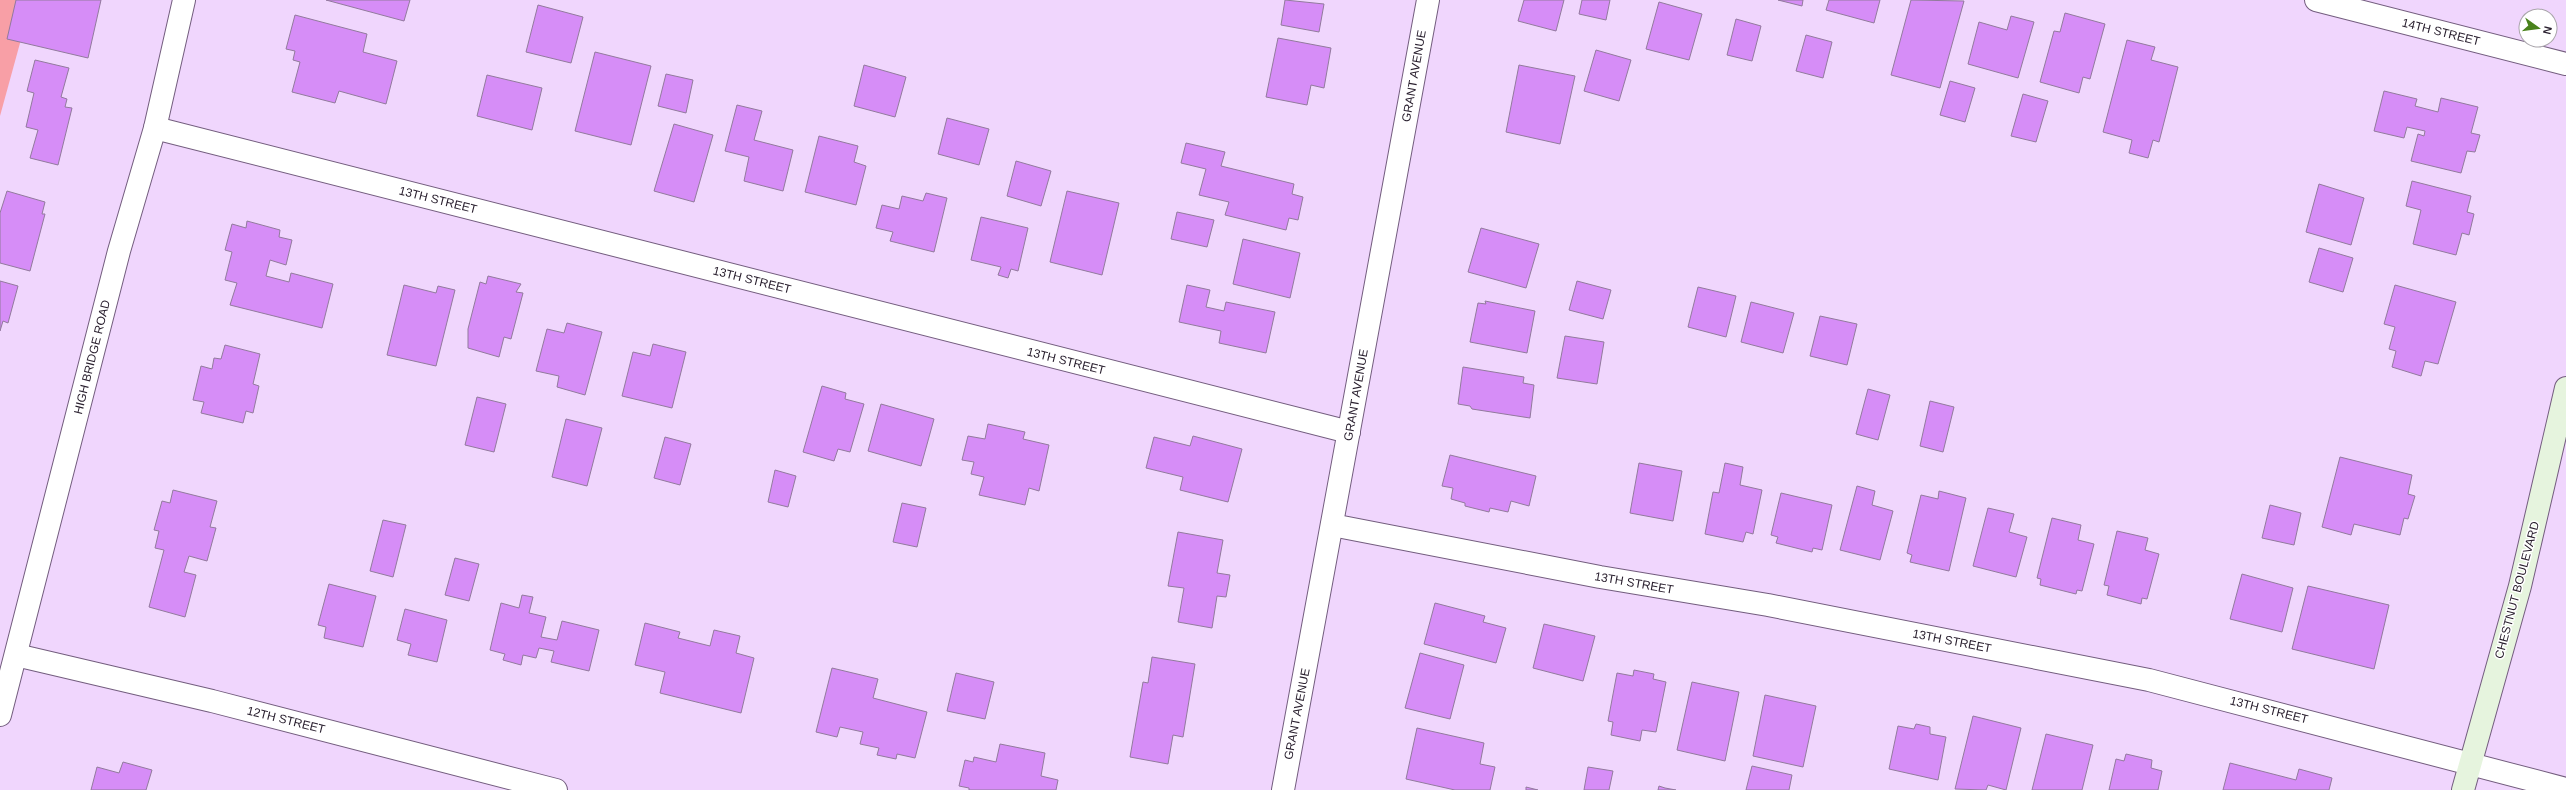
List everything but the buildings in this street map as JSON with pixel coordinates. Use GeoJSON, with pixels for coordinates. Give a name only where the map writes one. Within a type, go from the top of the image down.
{"type":"FeatureCollection","features":[{"type":"Feature","properties":{"kind":"street","name":"HIGH BRIDGE ROAD"},"geometry":{"type":"LineString","coordinates":[[0,714],[119,251],[155,128],[184,0]]}},
{"type":"Feature","properties":{"kind":"street","name":"GRANT AVENUE"},"geometry":{"type":"LineString","coordinates":[[1282,790],[1428,0]]}},
{"type":"Feature","properties":{"kind":"street","name":"14TH STREET"},"geometry":{"type":"LineString","coordinates":[[2316,0],[2566,64]]}},
{"type":"Feature","properties":{"kind":"street","name":"13TH STREET"},"geometry":{"type":"LineString","coordinates":[[155,128],[1349,432]]}},
{"type":"Feature","properties":{"kind":"street","name":"CHESTNUT BOULEVARD"},"geometry":{"type":"LineString","coordinates":[[2463,790],[2520,586],[2566,388]]}},
{"type":"Feature","properties":{"kind":"street","name":"13TH STREET"},"geometry":{"type":"LineString","coordinates":[[1332,525],[1592,576],[1768,605],[2142,678],[2566,789]]}},
{"type":"Feature","properties":{"kind":"street","name":"12TH STREET"},"geometry":{"type":"LineString","coordinates":[[16,655],[212,701],[556,790]]}},
{"type":"Feature","properties":{"kind":"shaded area"},"geometry":{"type":"Polygon","coordinates":[[[0,0],[31,0],[0,116],[0,0]]]}}]}
